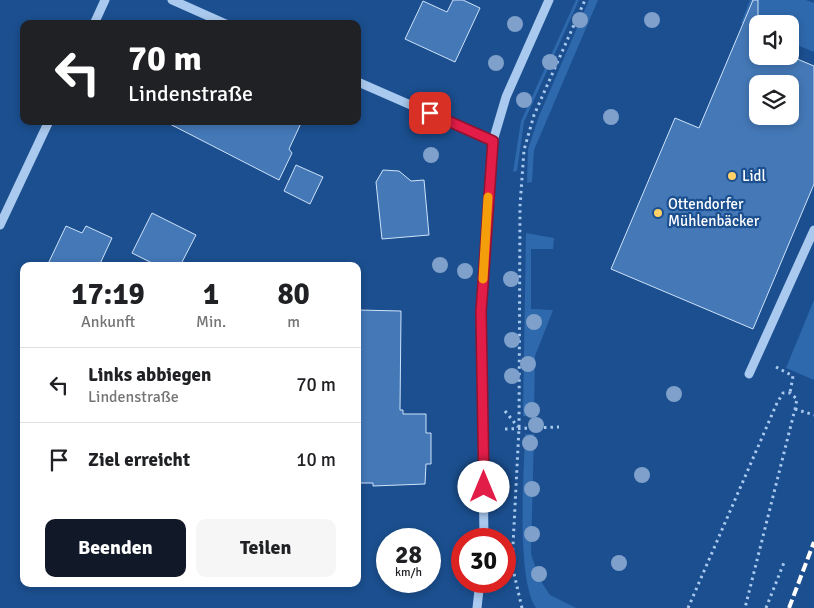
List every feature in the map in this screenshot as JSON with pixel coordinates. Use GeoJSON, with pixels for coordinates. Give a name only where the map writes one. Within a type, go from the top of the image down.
{"type":"FeatureCollection","features":[{"type":"Feature","properties":{"kind":"street"},"geometry":{"type":"LineString","coordinates":[[96,20],[105,0]]}},
{"type":"Feature","properties":{"kind":"street"},"geometry":{"type":"LineString","coordinates":[[172,0],[217,20]]}},
{"type":"Feature","properties":{"kind":"street"},"geometry":{"type":"LineString","coordinates":[[484,528],[481,312],[493,141],[506,97],[549,0]]}},
{"type":"Feature","properties":{"kind":"street"},"geometry":{"type":"LineString","coordinates":[[361,83],[493,141]]}},
{"type":"Feature","properties":{"kind":"street"},"geometry":{"type":"LineString","coordinates":[[0,225],[47,125]]}},
{"type":"Feature","properties":{"kind":"street"},"geometry":{"type":"LineString","coordinates":[[750,374],[814,230]]}},
{"type":"Feature","properties":{"kind":"street"},"geometry":{"type":"LineString","coordinates":[[477,608],[479,593]]}},
{"type":"Feature","properties":{"kind":"path"},"geometry":{"type":"LineString","coordinates":[[522,608],[512,564],[519,428],[520,206],[524,150],[534,115],[585,0]]}},
{"type":"Feature","properties":{"kind":"path"},"geometry":{"type":"LineString","coordinates":[[757,358],[793,376],[790,393]]}},
{"type":"Feature","properties":{"kind":"path"},"geometry":{"type":"LineString","coordinates":[[688,608],[777,402],[783,394],[790,393],[797,398],[795,409],[745,608]]}},
{"type":"Feature","properties":{"kind":"path"},"geometry":{"type":"LineString","coordinates":[[795,409],[814,415]]}},
{"type":"Feature","properties":{"kind":"path"},"geometry":{"type":"LineString","coordinates":[[519,428],[559,427]]}},
{"type":"Feature","properties":{"kind":"path"},"geometry":{"type":"LineString","coordinates":[[766,608],[785,560]]}},
{"type":"Feature","properties":{"kind":"shaded area"},"geometry":{"type":"Polygon","coordinates":[[[576,0],[579,0],[524,122],[517,171],[513,172],[521,121],[576,0]]]}},
{"type":"Feature","properties":{"kind":"shaded area"},"geometry":{"type":"Polygon","coordinates":[[[589,0],[598,0],[534,150],[532,182],[527,183],[528,149],[539,116],[589,0]]]}},
{"type":"Feature","properties":{"kind":"shaded area"},"geometry":{"type":"Polygon","coordinates":[[[750,0],[806,0],[814,3],[814,52],[799,46],[799,15],[749,15],[749,26],[741,23],[750,0]]]}},
{"type":"Feature","properties":{"kind":"shaded area"},"geometry":{"type":"Polygon","coordinates":[[[526,233],[554,238],[553,249],[531,249],[531,309],[553,310],[535,356],[534,416],[523,416],[526,233]]]}},
{"type":"Feature","properties":{"kind":"shaded area"},"geometry":{"type":"Polygon","coordinates":[[[814,300],[814,380],[786,368],[814,300]]]}},
{"type":"Feature","properties":{"kind":"shaded area"},"geometry":{"type":"Polygon","coordinates":[[[525,434],[534,434],[531,554],[540,580],[550,595],[576,608],[536,608],[530,594],[523,550],[525,434]]]}},
{"type":"Feature","properties":{"kind":"building"},"geometry":{"type":"Polygon","coordinates":[[[453,0],[463,0],[480,8],[455,62],[405,39],[423,1],[447,12],[453,0]]]}},
{"type":"Feature","properties":{"kind":"building","name":"Lidl"},"geometry":{"type":"Polygon","coordinates":[[[753,0],[758,0],[758,15],[749,15],[749,65],[799,65],[799,60],[814,66],[814,184],[753,329],[611,269],[675,118],[699,128],[753,0]]]}},
{"type":"Feature","properties":{"kind":"building"},"geometry":{"type":"Polygon","coordinates":[[[172,125],[300,125],[289,149],[292,153],[279,180],[172,125]]]}},
{"type":"Feature","properties":{"kind":"building"},"geometry":{"type":"Polygon","coordinates":[[[296,165],[323,177],[310,204],[284,191],[296,165]]]}},
{"type":"Feature","properties":{"kind":"building"},"geometry":{"type":"Polygon","coordinates":[[[383,170],[399,171],[411,181],[424,180],[429,235],[382,239],[376,182],[383,170]]]}},
{"type":"Feature","properties":{"kind":"building"},"geometry":{"type":"Polygon","coordinates":[[[152,213],[196,235],[182,262],[150,262],[132,253],[152,213]]]}},
{"type":"Feature","properties":{"kind":"building"},"geometry":{"type":"Polygon","coordinates":[[[66,226],[82,233],[86,226],[112,238],[101,262],[49,262],[66,226]]]}},
{"type":"Feature","properties":{"kind":"building"},"geometry":{"type":"Polygon","coordinates":[[[361,310],[401,311],[400,410],[403,410],[403,414],[426,414],[426,433],[431,433],[431,464],[426,464],[425,484],[373,486],[373,483],[361,483],[361,310]]]}},
{"type":"Feature","properties":{"kind":"railway"},"geometry":{"type":"LineString","coordinates":[[789,608],[814,542]]}},
{"type":"Feature","properties":{"kind":"slow traffic"},"geometry":{"type":"LineString","coordinates":[[483,279],[488,197]]}},
{"type":"Feature","properties":{"kind":"place","name":"Lidl"},"geometry":{"type":"Point","coordinates":[732,176]}},
{"type":"Feature","properties":{"kind":"place","name":"Ottendorfer Mühlenbäcker"},"geometry":{"type":"Point","coordinates":[658,213]}},
{"type":"Feature","properties":{"kind":"route"},"geometry":{"type":"LineString","coordinates":[[430,113],[493,141],[481,312],[484,487]]}}]}
